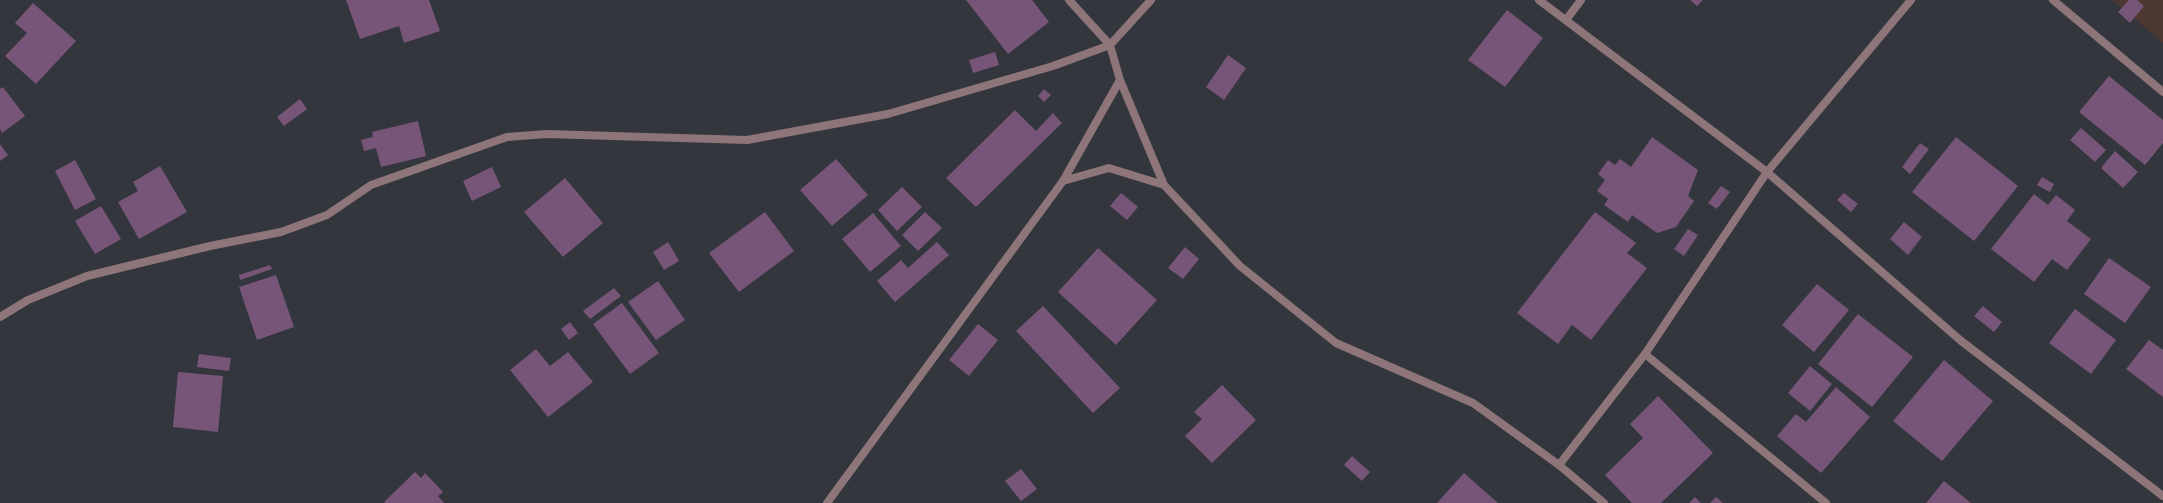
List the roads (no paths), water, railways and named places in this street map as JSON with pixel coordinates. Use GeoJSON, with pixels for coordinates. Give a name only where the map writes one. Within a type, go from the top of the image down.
{"type":"FeatureCollection","features":[{"type":"Feature","properties":{"kind":"street"},"geometry":{"type":"LineString","coordinates":[[1069,0],[1110,45],[1120,80],[1164,185],[1240,266],[1336,343],[1473,403],[1558,465],[1604,503]]}},
{"type":"Feature","properties":{"kind":"street"},"geometry":{"type":"LineString","coordinates":[[0,317],[28,300],[87,276],[210,246],[281,232],[327,215],[371,185],[507,137],[547,134],[746,140],[888,114],[1053,66],[1110,45],[1151,0]]}},
{"type":"Feature","properties":{"kind":"street"},"geometry":{"type":"LineString","coordinates":[[1539,0],[1767,172],[1960,340],[2163,496]]}},
{"type":"Feature","properties":{"kind":"street"},"geometry":{"type":"LineString","coordinates":[[1566,20],[1582,0]]}},
{"type":"Feature","properties":{"kind":"street"},"geometry":{"type":"LineString","coordinates":[[1558,465],[1645,354],[1767,172],[1911,0]]}},
{"type":"Feature","properties":{"kind":"street"},"geometry":{"type":"LineString","coordinates":[[2054,0],[2163,92]]}},
{"type":"Feature","properties":{"kind":"street"},"geometry":{"type":"LineString","coordinates":[[828,503],[1063,181],[1120,80]]}},
{"type":"Feature","properties":{"kind":"street"},"geometry":{"type":"LineString","coordinates":[[1063,181],[1109,168],[1164,185]]}},
{"type":"Feature","properties":{"kind":"street"},"geometry":{"type":"LineString","coordinates":[[1645,354],[1826,503]]}}]}
